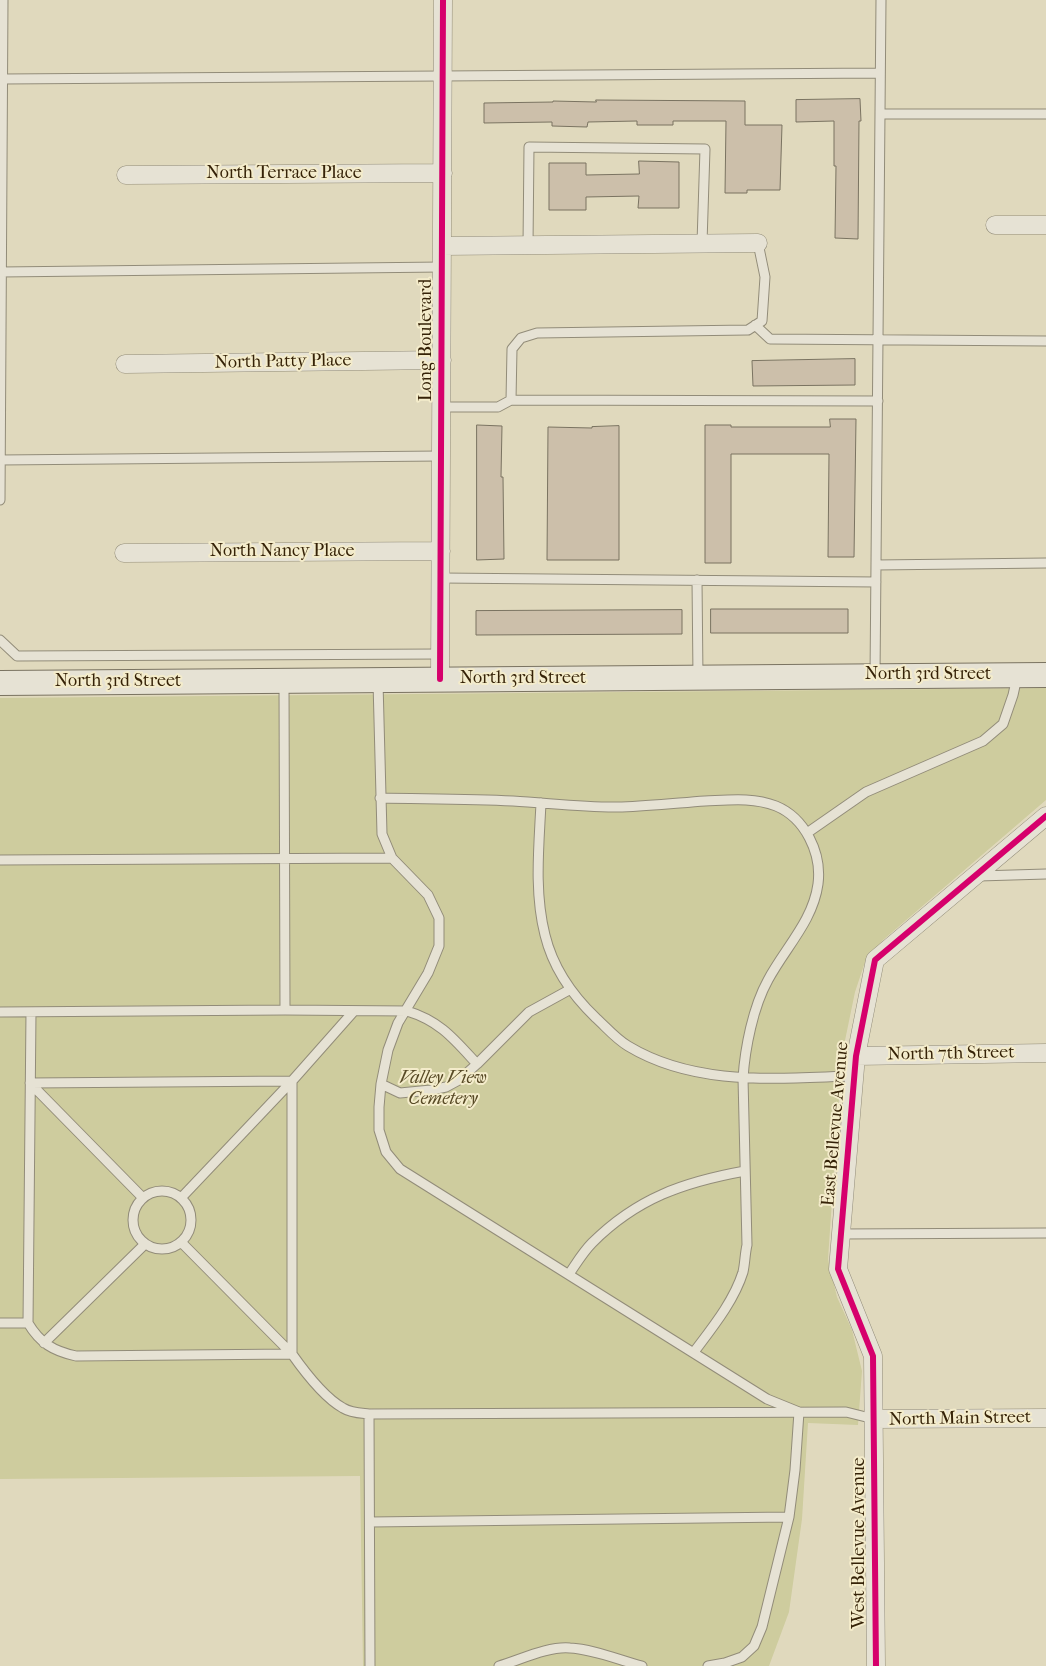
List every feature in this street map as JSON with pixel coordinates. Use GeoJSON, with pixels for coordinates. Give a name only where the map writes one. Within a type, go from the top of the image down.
{"type":"FeatureCollection","features":[{"type":"Feature","properties":{"kind":"main road","name":"North 3rd Street"},"geometry":{"type":"LineString","coordinates":[[0,683],[1046,674]]}},
{"type":"Feature","properties":{"kind":"street","name":"Long Boulevard"},"geometry":{"type":"LineString","coordinates":[[440,679],[444,0]]}},
{"type":"Feature","properties":{"kind":"street","name":"North Terrace Place"},"geometry":{"type":"LineString","coordinates":[[126,175],[443,173]]}},
{"type":"Feature","properties":{"kind":"street"},"geometry":{"type":"LineString","coordinates":[[996,225],[1046,225]]}},
{"type":"Feature","properties":{"kind":"street"},"geometry":{"type":"LineString","coordinates":[[442,246],[758,243]]}},
{"type":"Feature","properties":{"kind":"street","name":"North Patty Place"},"geometry":{"type":"LineString","coordinates":[[125,364],[442,360]]}},
{"type":"Feature","properties":{"kind":"street","name":"North Nancy Place"},"geometry":{"type":"LineString","coordinates":[[124,553],[441,551]]}},
{"type":"Feature","properties":{"kind":"street","name":"East Bellevue Avenue"},"geometry":{"type":"LineString","coordinates":[[874,1419],[873,1356],[838,1269],[856,1056],[875,960],[1046,816]]}},
{"type":"Feature","properties":{"kind":"street","name":"North 7th Street"},"geometry":{"type":"LineString","coordinates":[[856,1056],[1046,1053]]}},
{"type":"Feature","properties":{"kind":"street","name":"North Main Street"},"geometry":{"type":"LineString","coordinates":[[874,1419],[1046,1418]]}},
{"type":"Feature","properties":{"kind":"street","name":"West Bellevue Avenue"},"geometry":{"type":"LineString","coordinates":[[874,1419],[876,1666]]}},
{"type":"Feature","properties":{"kind":"lane"},"geometry":{"type":"LineString","coordinates":[[0,500],[3,0]]}},
{"type":"Feature","properties":{"kind":"lane"},"geometry":{"type":"LineString","coordinates":[[875,676],[881,0]]}},
{"type":"Feature","properties":{"kind":"lane"},"geometry":{"type":"LineString","coordinates":[[3,79],[880,74]]}},
{"type":"Feature","properties":{"kind":"lane"},"geometry":{"type":"LineString","coordinates":[[880,114],[1046,114]]}},
{"type":"Feature","properties":{"kind":"lane"},"geometry":{"type":"LineString","coordinates":[[528,245],[529,147],[705,149],[702,243]]}},
{"type":"Feature","properties":{"kind":"lane"},"geometry":{"type":"LineString","coordinates":[[511,400],[512,349],[521,338],[537,333],[748,330],[762,321],[765,277],[758,243]]}},
{"type":"Feature","properties":{"kind":"lane"},"geometry":{"type":"LineString","coordinates":[[2,272],[442,267]]}},
{"type":"Feature","properties":{"kind":"lane"},"geometry":{"type":"LineString","coordinates":[[755,325],[770,339],[1046,341]]}},
{"type":"Feature","properties":{"kind":"lane"},"geometry":{"type":"LineString","coordinates":[[441,407],[498,407],[511,400],[878,400]]}},
{"type":"Feature","properties":{"kind":"lane"},"geometry":{"type":"LineString","coordinates":[[0,460],[441,456]]}},
{"type":"Feature","properties":{"kind":"lane"},"geometry":{"type":"LineString","coordinates":[[876,565],[1046,563]]}},
{"type":"Feature","properties":{"kind":"lane"},"geometry":{"type":"LineString","coordinates":[[441,578],[876,582]]}},
{"type":"Feature","properties":{"kind":"lane"},"geometry":{"type":"LineString","coordinates":[[697,580],[698,677]]}},
{"type":"Feature","properties":{"kind":"lane"},"geometry":{"type":"LineString","coordinates":[[0,640],[17,656],[440,654]]}},
{"type":"Feature","properties":{"kind":"lane"},"geometry":{"type":"LineString","coordinates":[[807,833],[866,792],[983,741],[1003,724],[1018,675]]}},
{"type":"Feature","properties":{"kind":"lane"},"geometry":{"type":"LineString","coordinates":[[284,680],[285,1010]]}},
{"type":"Feature","properties":{"kind":"lane"},"geometry":{"type":"LineString","coordinates":[[378,680],[382,834],[392,858],[428,894],[438,918],[439,946],[428,973],[398,1023],[388,1050],[378,1107],[379,1130],[386,1152],[400,1168],[767,1399],[799,1412]]}},
{"type":"Feature","properties":{"kind":"lane"},"geometry":{"type":"LineString","coordinates":[[380,798],[621,807],[754,800],[776,806],[792,815],[807,833],[818,865],[818,883],[813,907],[767,982],[754,1017],[744,1054],[747,1245],[743,1271],[734,1293],[694,1352]]}},
{"type":"Feature","properties":{"kind":"lane"},"geometry":{"type":"LineString","coordinates":[[541,803],[539,899],[545,936],[556,965],[569,990],[626,1045],[649,1057],[705,1074],[743,1078],[854,1076]]}},
{"type":"Feature","properties":{"kind":"lane"},"geometry":{"type":"LineString","coordinates":[[0,860],[392,858]]}},
{"type":"Feature","properties":{"kind":"lane"},"geometry":{"type":"LineString","coordinates":[[975,876],[1046,874]]}},
{"type":"Feature","properties":{"kind":"lane"},"geometry":{"type":"LineString","coordinates":[[381,1084],[400,1092],[446,1087],[459,1080],[477,1064],[529,1012],[569,990]]}},
{"type":"Feature","properties":{"kind":"lane"},"geometry":{"type":"LineString","coordinates":[[181,1198],[292,1082],[354,1011]]}},
{"type":"Feature","properties":{"kind":"lane"},"geometry":{"type":"LineString","coordinates":[[0,1012],[406,1011],[424,1016],[441,1027],[477,1064]]}},
{"type":"Feature","properties":{"kind":"lane"},"geometry":{"type":"LineString","coordinates":[[31,1012],[28,1323],[34,1333],[44,1343],[58,1352],[76,1356],[292,1354]]}},
{"type":"Feature","properties":{"kind":"lane"},"geometry":{"type":"LineString","coordinates":[[30,1083],[292,1082]]}},
{"type":"Feature","properties":{"kind":"lane"},"geometry":{"type":"LineString","coordinates":[[292,1082],[292,1354]]}},
{"type":"Feature","properties":{"kind":"lane"},"geometry":{"type":"LineString","coordinates":[[30,1083],[143,1198]]}},
{"type":"Feature","properties":{"kind":"lane"},"geometry":{"type":"LineString","coordinates":[[569,1274],[590,1245],[612,1225],[636,1208],[683,1185],[711,1177],[745,1171]]}},
{"type":"Feature","properties":{"kind":"lane"},"geometry":{"type":"LineString","coordinates":[[162,1191],[172,1193],[181,1198],[190,1213],[191,1222],[189,1231],[181,1242],[162,1250],[145,1244],[139,1238],[133,1221],[134,1212],[143,1198],[152,1193],[162,1191]]}},
{"type":"Feature","properties":{"kind":"lane"},"geometry":{"type":"LineString","coordinates":[[841,1234],[1046,1233]]}},
{"type":"Feature","properties":{"kind":"lane"},"geometry":{"type":"LineString","coordinates":[[181,1242],[292,1354],[310,1378],[342,1408],[354,1413],[846,1412],[874,1419]]}},
{"type":"Feature","properties":{"kind":"lane"},"geometry":{"type":"LineString","coordinates":[[44,1343],[145,1244]]}},
{"type":"Feature","properties":{"kind":"lane"},"geometry":{"type":"LineString","coordinates":[[0,1323],[28,1323]]}},
{"type":"Feature","properties":{"kind":"lane"},"geometry":{"type":"LineString","coordinates":[[708,1666],[742,1657],[754,1646],[762,1627],[789,1517],[795,1470],[799,1412]]}},
{"type":"Feature","properties":{"kind":"lane"},"geometry":{"type":"LineString","coordinates":[[369,1414],[370,1666]]}},
{"type":"Feature","properties":{"kind":"lane"},"geometry":{"type":"LineString","coordinates":[[370,1522],[789,1517]]}},
{"type":"Feature","properties":{"kind":"lane"},"geometry":{"type":"LineString","coordinates":[[498,1666],[551,1650],[569,1648],[582,1649],[642,1666]]}},
{"type":"Feature","properties":{"kind":"green space","name":"Valley View Cemetery"},"geometry":{"type":"Polygon","coordinates":[[[1046,688],[1046,800],[883,940],[865,962],[855,992],[842,1055],[828,1259],[837,1297],[852,1330],[862,1371],[858,1425],[808,1423],[802,1519],[789,1612],[769,1666],[363,1666],[360,1476],[0,1479],[0,698],[1046,688]]]}},
{"type":"Feature","properties":{"kind":"building"},"geometry":{"type":"Polygon","coordinates":[[[860,99],[858,239],[835,238],[836,166],[834,166],[834,121],[796,122],[796,100],[860,99]]]}},
{"type":"Feature","properties":{"kind":"building"},"geometry":{"type":"Polygon","coordinates":[[[596,100],[745,101],[745,125],[782,125],[780,190],[747,190],[747,193],[725,193],[726,121],[673,121],[673,125],[637,125],[637,121],[588,122],[587,127],[552,126],[552,122],[484,123],[484,103],[596,102],[596,100]]]}},
{"type":"Feature","properties":{"kind":"building"},"geometry":{"type":"Polygon","coordinates":[[[639,161],[679,162],[679,208],[638,208],[639,196],[586,197],[586,210],[549,210],[549,163],[586,163],[586,175],[639,174],[639,161]]]}},
{"type":"Feature","properties":{"kind":"building"},"geometry":{"type":"Polygon","coordinates":[[[855,359],[855,385],[753,386],[752,361],[855,359]]]}},
{"type":"Feature","properties":{"kind":"building"},"geometry":{"type":"Polygon","coordinates":[[[830,419],[856,419],[854,557],[828,557],[829,454],[731,454],[731,563],[705,563],[705,425],[731,425],[731,427],[830,427],[830,419]]]}},
{"type":"Feature","properties":{"kind":"building"},"geometry":{"type":"Polygon","coordinates":[[[477,425],[502,426],[501,477],[503,477],[504,559],[477,560],[477,425]]]}},
{"type":"Feature","properties":{"kind":"building"},"geometry":{"type":"Polygon","coordinates":[[[619,426],[619,560],[547,560],[548,427],[592,428],[619,426]]]}},
{"type":"Feature","properties":{"kind":"building"},"geometry":{"type":"Polygon","coordinates":[[[711,609],[848,609],[848,633],[711,633],[711,609]]]}},
{"type":"Feature","properties":{"kind":"building"},"geometry":{"type":"Polygon","coordinates":[[[682,610],[682,634],[476,635],[476,611],[682,610]]]}},
{"type":"Feature","properties":{"kind":"cycle path"},"geometry":{"type":"LineString","coordinates":[[440,679],[443,0]]}},
{"type":"Feature","properties":{"kind":"cycle path"},"geometry":{"type":"LineString","coordinates":[[876,1666],[873,1356],[838,1269],[856,1056],[875,960],[1046,816]]}}]}
